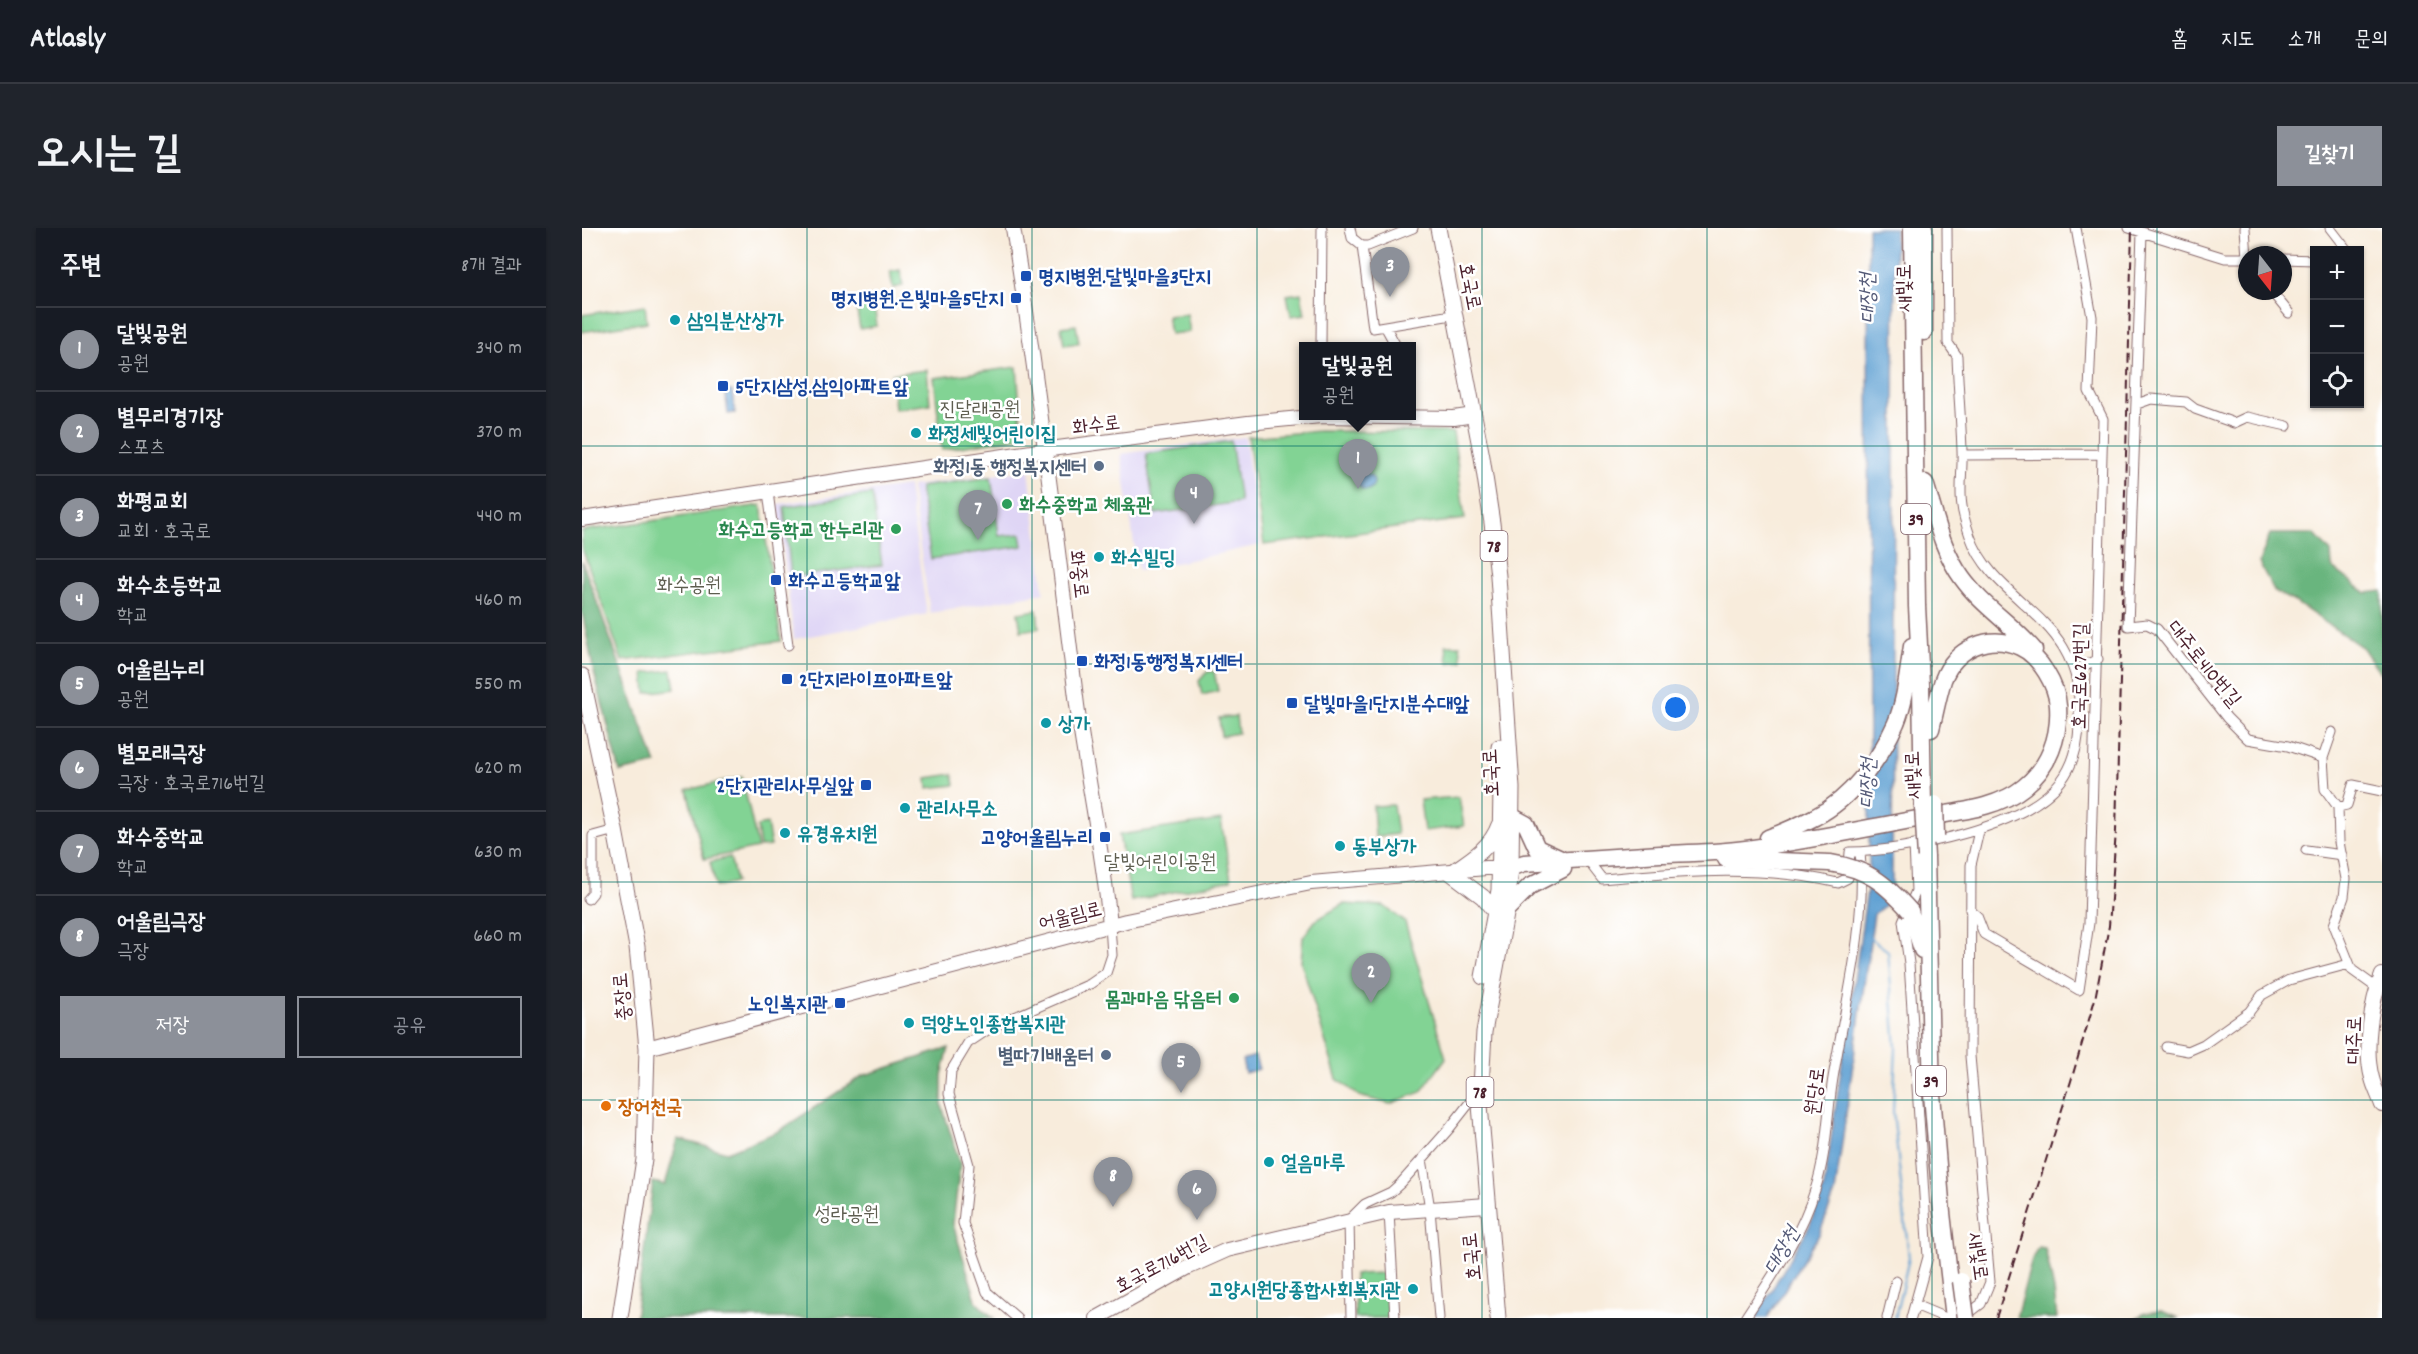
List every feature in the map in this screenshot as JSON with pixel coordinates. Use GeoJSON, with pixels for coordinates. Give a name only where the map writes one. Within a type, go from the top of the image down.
{"type":"FeatureCollection","features":[{"type":"Feature","properties":{"kind":"highway","name":"새빛로"},"geometry":{"type":"LineString","coordinates":[[1918,231],[1931,729],[1923,813]]}},
{"type":"Feature","properties":{"kind":"highway","name":"새빛로"},"geometry":{"type":"LineString","coordinates":[[1918,231],[1917,606],[1923,813],[1931,856],[1942,1094],[1952,1209],[1966,1318]]}},
{"type":"Feature","properties":{"kind":"highway"},"geometry":{"type":"LineString","coordinates":[[1923,813],[1974,814],[2024,795],[2039,782],[2055,760],[2063,734],[2064,705],[2057,683],[2047,664],[2031,646],[1984,604],[1961,577],[1946,547],[1925,483]]}},
{"type":"Feature","properties":{"kind":"highway"},"geometry":{"type":"LineString","coordinates":[[1737,850],[1818,816],[1838,801],[1876,759],[1896,722],[1906,686],[1917,606]]}},
{"type":"Feature","properties":{"kind":"highway"},"geometry":{"type":"LineString","coordinates":[[1693,861],[1834,838],[1923,813],[1972,808],[2003,799],[2023,788],[2049,757],[2058,732],[2058,704],[2049,677],[2036,660],[2022,648],[2000,641],[1982,643],[1967,649],[1954,661],[1943,680],[1931,729]]}},
{"type":"Feature","properties":{"kind":"highway"},"geometry":{"type":"LineString","coordinates":[[1507,819],[1526,824],[1537,848],[1563,865]]}},
{"type":"Feature","properties":{"kind":"highway"},"geometry":{"type":"LineString","coordinates":[[1501,911],[1530,886],[1563,865],[1737,850],[1834,838]]}},
{"type":"Feature","properties":{"kind":"highway","name":"새빛로"},"geometry":{"type":"LineString","coordinates":[[1931,856],[1929,975],[1932,1094],[1952,1315]]}},
{"type":"Feature","properties":{"kind":"highway"},"geometry":{"type":"LineString","coordinates":[[1506,868],[1524,863],[1592,866],[1727,858],[1830,863],[1863,871],[1879,880],[1910,911],[1929,975]]}},
{"type":"Feature","properties":{"kind":"main road","name":"화중로"},"geometry":{"type":"LineString","coordinates":[[1013,228],[1035,360],[1044,451],[1079,716],[1110,925]]}},
{"type":"Feature","properties":{"kind":"main road","name":"호국로"},"geometry":{"type":"LineString","coordinates":[[1430,228],[1446,316],[1482,457],[1498,576],[1507,819],[1506,868],[1484,1032],[1480,1105],[1482,1205],[1489,1318]]}},
{"type":"Feature","properties":{"kind":"main road","name":"호국로"},"geometry":{"type":"LineString","coordinates":[[1438,228],[1470,416]]}},
{"type":"Feature","properties":{"kind":"main road","name":"화수로"},"geometry":{"type":"LineString","coordinates":[[1416,417],[1470,416]]}},
{"type":"Feature","properties":{"kind":"main road","name":"화수로"},"geometry":{"type":"LineString","coordinates":[[582,519],[1044,451],[1299,418]]}},
{"type":"Feature","properties":{"kind":"main road","name":"충장로"},"geometry":{"type":"LineString","coordinates":[[582,676],[637,947],[647,1048],[644,1159],[620,1318]]}},
{"type":"Feature","properties":{"kind":"main road"},"geometry":{"type":"LineString","coordinates":[[1501,911],[1451,873],[1488,844],[1507,819]]}},
{"type":"Feature","properties":{"kind":"main road","name":"어울림로"},"geometry":{"type":"LineString","coordinates":[[647,1048],[1110,925],[1311,883],[1506,868]]}},
{"type":"Feature","properties":{"kind":"main road","name":"호국로"},"geometry":{"type":"LineString","coordinates":[[1498,1318],[1470,1101],[1474,1028],[1501,911]]}},
{"type":"Feature","properties":{"kind":"main road","name":"대주로"},"geometry":{"type":"LineString","coordinates":[[2379,982],[2369,1031],[2371,1077],[2382,1105]]}},
{"type":"Feature","properties":{"kind":"main road","name":"호국로716번길"},"geometry":{"type":"LineString","coordinates":[[1097,1318],[1189,1267],[1227,1250],[1389,1212],[1482,1205]]}},
{"type":"Feature","properties":{"kind":"street"},"geometry":{"type":"LineString","coordinates":[[1321,342],[1322,228]]}},
{"type":"Feature","properties":{"kind":"street"},"geometry":{"type":"LineString","coordinates":[[1350,228],[1352,238],[1362,246],[1368,246],[1413,228]]}},
{"type":"Feature","properties":{"kind":"street"},"geometry":{"type":"LineString","coordinates":[[1592,866],[1602,879],[1735,870],[1814,878],[1838,884],[1848,878],[1850,852],[1903,846],[1979,831],[2018,814],[2044,797],[2061,782],[2074,757],[2079,732],[2080,701],[2075,670],[2052,631],[2001,585],[1982,559],[1971,539],[1961,505],[1962,455],[1957,356],[1948,343],[1947,228]]}},
{"type":"Feature","properties":{"kind":"street","name":"호국로627번길"},"geometry":{"type":"LineString","coordinates":[[1970,910],[1977,916],[1983,934],[2079,990],[2089,923],[2103,418],[2089,391],[2092,317],[2076,228]]}},
{"type":"Feature","properties":{"kind":"street"},"geometry":{"type":"LineString","coordinates":[[2129,228],[2225,258],[2238,258]]}},
{"type":"Feature","properties":{"kind":"street"},"geometry":{"type":"LineString","coordinates":[[2245,228],[2246,246]]}},
{"type":"Feature","properties":{"kind":"street"},"geometry":{"type":"LineString","coordinates":[[2330,228],[2344,246]]}},
{"type":"Feature","properties":{"kind":"street","name":"대주로410번길"},"geometry":{"type":"LineString","coordinates":[[2142,233],[2128,626],[2147,624],[2157,629],[2227,718],[2248,739],[2288,746],[2324,758]]}},
{"type":"Feature","properties":{"kind":"street"},"geometry":{"type":"LineString","coordinates":[[1362,246],[1373,328],[1384,326],[1394,342]]}},
{"type":"Feature","properties":{"kind":"street"},"geometry":{"type":"LineString","coordinates":[[2292,259],[2310,260]]}},
{"type":"Feature","properties":{"kind":"street"},"geometry":{"type":"LineString","coordinates":[[2278,300],[2289,313]]}},
{"type":"Feature","properties":{"kind":"street","name":"호국로"},"geometry":{"type":"LineString","coordinates":[[1384,326],[1446,316]]}},
{"type":"Feature","properties":{"kind":"street"},"geometry":{"type":"LineString","coordinates":[[2137,404],[2151,399],[2186,402],[2195,409],[2235,423],[2247,417],[2287,426]]}},
{"type":"Feature","properties":{"kind":"street"},"geometry":{"type":"LineString","coordinates":[[1962,455],[2102,454]]}},
{"type":"Feature","properties":{"kind":"street"},"geometry":{"type":"LineString","coordinates":[[768,492],[788,645]]}},
{"type":"Feature","properties":{"kind":"street"},"geometry":{"type":"LineString","coordinates":[[2075,670],[2098,659]]}},
{"type":"Feature","properties":{"kind":"street"},"geometry":{"type":"LineString","coordinates":[[2332,732],[2324,758],[2325,789],[2338,807],[2346,879],[2344,897],[2334,926],[2352,970],[2379,982]]}},
{"type":"Feature","properties":{"kind":"street"},"geometry":{"type":"LineString","coordinates":[[2074,757],[2095,759]]}},
{"type":"Feature","properties":{"kind":"street"},"geometry":{"type":"LineString","coordinates":[[2338,807],[2347,805],[2353,785],[2382,791]]}},
{"type":"Feature","properties":{"kind":"street"},"geometry":{"type":"LineString","coordinates":[[588,899],[593,893],[592,836],[615,830]]}},
{"type":"Feature","properties":{"kind":"street"},"geometry":{"type":"LineString","coordinates":[[1914,1305],[1952,1315],[1967,1316],[1981,1304],[1990,1282],[1970,1056],[1971,865],[1979,831]]}},
{"type":"Feature","properties":{"kind":"street"},"geometry":{"type":"LineString","coordinates":[[1911,1318],[1928,1257],[1909,963],[1903,921],[1916,891],[1914,844]]}},
{"type":"Feature","properties":{"kind":"street"},"geometry":{"type":"LineString","coordinates":[[2306,850],[2342,855]]}},
{"type":"Feature","properties":{"kind":"street","name":"원당로"},"geometry":{"type":"LineString","coordinates":[[1745,1318],[1803,1222],[1816,1190],[1863,901],[1862,852]]}},
{"type":"Feature","properties":{"kind":"street"},"geometry":{"type":"LineString","coordinates":[[1017,1318],[987,1292],[963,1223],[969,1165],[949,1094],[951,1071],[968,1043],[992,1027],[1090,984],[1106,973],[1112,955],[1110,925]]}},
{"type":"Feature","properties":{"kind":"street"},"geometry":{"type":"LineString","coordinates":[[2166,1047],[2188,1051],[2204,1044],[2250,1012],[2262,995],[2289,980],[2349,964]]}},
{"type":"Feature","properties":{"kind":"street"},"geometry":{"type":"LineString","coordinates":[[1351,1318],[1349,1220],[1365,1204],[1391,1192],[1470,1101]]}},
{"type":"Feature","properties":{"kind":"street"},"geometry":{"type":"LineString","coordinates":[[1422,1159],[1430,1209],[1439,1318]]}},
{"type":"Feature","properties":{"kind":"street"},"geometry":{"type":"LineString","coordinates":[[1389,1212],[1395,1318]]}},
{"type":"Feature","properties":{"kind":"street"},"geometry":{"type":"LineString","coordinates":[[1887,1318],[1896,1281]]}},
{"type":"Feature","properties":{"kind":"shaded area"},"geometry":{"type":"Polygon","coordinates":[[[1245,437],[1260,545],[1138,571],[1121,454],[1245,437]]]}},
{"type":"Feature","properties":{"kind":"shaded area"},"geometry":{"type":"Polygon","coordinates":[[[1029,470],[1044,593],[930,613],[911,486],[1029,470]]]}},
{"type":"Feature","properties":{"kind":"shaded area"},"geometry":{"type":"Polygon","coordinates":[[[908,486],[927,614],[794,639],[778,504],[908,486]]]}},
{"type":"Feature","properties":{"kind":"green space"},"geometry":{"type":"Polygon","coordinates":[[[900,270],[903,286],[893,288],[890,272],[900,270]]]}},
{"type":"Feature","properties":{"kind":"green space"},"geometry":{"type":"Polygon","coordinates":[[[1301,293],[1305,314],[1291,316],[1287,295],[1301,293]]]}},
{"type":"Feature","properties":{"kind":"green space"},"geometry":{"type":"Polygon","coordinates":[[[873,297],[877,326],[860,329],[855,300],[873,297]]]}},
{"type":"Feature","properties":{"kind":"green space"},"geometry":{"type":"Polygon","coordinates":[[[645,305],[647,322],[582,332],[582,315],[645,305]]]}},
{"type":"Feature","properties":{"kind":"green space"},"geometry":{"type":"Polygon","coordinates":[[[1187,314],[1190,332],[1170,334],[1167,316],[1187,314]]]}},
{"type":"Feature","properties":{"kind":"green space"},"geometry":{"type":"Polygon","coordinates":[[[1076,325],[1079,343],[1064,345],[1061,327],[1076,325]]]}},
{"type":"Feature","properties":{"kind":"green space","name":"진달래공원"},"geometry":{"type":"Polygon","coordinates":[[[1017,367],[1022,437],[942,450],[934,378],[1017,367]]]}},
{"type":"Feature","properties":{"kind":"green space"},"geometry":{"type":"Polygon","coordinates":[[[927,370],[930,404],[895,409],[892,374],[927,370]]]}},
{"type":"Feature","properties":{"kind":"green space"},"geometry":{"type":"Polygon","coordinates":[[[1319,431],[1453,432],[1465,519],[1264,545],[1248,437],[1319,431]]]}},
{"type":"Feature","properties":{"kind":"green space"},"geometry":{"type":"Polygon","coordinates":[[[1231,441],[1240,502],[1155,514],[1146,454],[1231,441]]]}},
{"type":"Feature","properties":{"kind":"green space"},"geometry":{"type":"Polygon","coordinates":[[[991,477],[999,536],[1021,534],[1023,546],[931,559],[920,487],[991,477]]]}},
{"type":"Feature","properties":{"kind":"green space"},"geometry":{"type":"Polygon","coordinates":[[[872,494],[882,565],[791,577],[784,507],[872,494]]]}},
{"type":"Feature","properties":{"kind":"green space","name":"화수공원"},"geometry":{"type":"Polygon","coordinates":[[[761,505],[781,641],[622,661],[582,548],[582,531],[761,505]]]}},
{"type":"Feature","properties":{"kind":"green space"},"geometry":{"type":"Polygon","coordinates":[[[2270,534],[2314,534],[2331,552],[2332,567],[2366,593],[2382,591],[2382,676],[2363,648],[2295,602],[2275,592],[2259,563],[2270,534]]]}},
{"type":"Feature","properties":{"kind":"green space"},"geometry":{"type":"Polygon","coordinates":[[[582,561],[656,764],[620,772],[593,668],[582,611],[582,561]]]}},
{"type":"Feature","properties":{"kind":"green space"},"geometry":{"type":"Polygon","coordinates":[[[1037,610],[1039,628],[1021,631],[1018,613],[1037,610]]]}},
{"type":"Feature","properties":{"kind":"green space"},"geometry":{"type":"Polygon","coordinates":[[[1446,645],[1460,645],[1462,661],[1448,663],[1446,645]]]}},
{"type":"Feature","properties":{"kind":"green space"},"geometry":{"type":"Polygon","coordinates":[[[672,670],[675,689],[646,693],[644,673],[672,670]]]}},
{"type":"Feature","properties":{"kind":"green space"},"geometry":{"type":"Polygon","coordinates":[[[1214,671],[1218,691],[1202,695],[1199,681],[1207,672],[1214,671]]]}},
{"type":"Feature","properties":{"kind":"green space"},"geometry":{"type":"Polygon","coordinates":[[[1236,716],[1238,733],[1221,736],[1219,718],[1236,716]]]}},
{"type":"Feature","properties":{"kind":"green space"},"geometry":{"type":"Polygon","coordinates":[[[953,774],[955,785],[928,788],[927,778],[953,774]]]}},
{"type":"Feature","properties":{"kind":"green space"},"geometry":{"type":"Polygon","coordinates":[[[742,777],[758,848],[704,859],[687,790],[742,777]]]}},
{"type":"Feature","properties":{"kind":"green space"},"geometry":{"type":"Polygon","coordinates":[[[1459,797],[1464,826],[1424,831],[1420,800],[1459,797]]]}},
{"type":"Feature","properties":{"kind":"green space"},"geometry":{"type":"Polygon","coordinates":[[[1393,805],[1397,834],[1375,837],[1373,806],[1393,805]]]}},
{"type":"Feature","properties":{"kind":"green space","name":"달빛어린이공원"},"geometry":{"type":"Polygon","coordinates":[[[1221,820],[1231,880],[1131,901],[1119,835],[1221,820]]]}},
{"type":"Feature","properties":{"kind":"green space"},"geometry":{"type":"Polygon","coordinates":[[[767,824],[771,846],[760,847],[757,826],[767,824]]]}},
{"type":"Feature","properties":{"kind":"green space"},"geometry":{"type":"Polygon","coordinates":[[[730,857],[736,882],[716,887],[710,862],[730,857]]]}},
{"type":"Feature","properties":{"kind":"green space"},"geometry":{"type":"Polygon","coordinates":[[[1343,904],[1384,906],[1405,922],[1446,1058],[1421,1092],[1390,1104],[1359,1096],[1337,1079],[1301,962],[1303,937],[1315,921],[1343,904]]]}},
{"type":"Feature","properties":{"kind":"green space","name":"성라공원"},"geometry":{"type":"Polygon","coordinates":[[[949,1048],[942,1075],[942,1106],[960,1164],[953,1224],[977,1303],[994,1318],[635,1318],[653,1182],[665,1185],[678,1139],[727,1152],[779,1131],[862,1076],[949,1048]]]}},
{"type":"Feature","properties":{"kind":"green space"},"geometry":{"type":"Polygon","coordinates":[[[2038,1247],[2045,1248],[2057,1318],[2016,1318],[2032,1259],[2038,1247]]]}},
{"type":"Feature","properties":{"kind":"green space"},"geometry":{"type":"Polygon","coordinates":[[[1387,1273],[1390,1318],[1355,1318],[1354,1274],[1387,1273]]]}},
{"type":"Feature","properties":{"kind":"green space"},"geometry":{"type":"Polygon","coordinates":[[[2161,1311],[2179,1318],[2136,1318],[2145,1313],[2161,1311]]]}},
{"type":"Feature","properties":{"kind":"water"},"geometry":{"type":"Polygon","coordinates":[[[1868,228],[1895,228],[1892,900],[1874,914],[1835,1193],[1819,1235],[1767,1318],[1755,1318],[1809,1227],[1824,1187],[1869,877],[1868,228]]]}},
{"type":"Feature","properties":{"kind":"water"},"geometry":{"type":"Polygon","coordinates":[[[725,391],[732,391],[735,413],[728,414],[725,391]]]}},
{"type":"Feature","properties":{"kind":"water"},"geometry":{"type":"Polygon","coordinates":[[[1366,474],[1372,476],[1374,482],[1372,488],[1366,490],[1360,488],[1358,482],[1360,476],[1366,474]]]}},
{"type":"Feature","properties":{"kind":"water"},"geometry":{"type":"Polygon","coordinates":[[[1255,1056],[1259,1069],[1245,1073],[1242,1060],[1255,1056]]]}},
{"type":"Feature","properties":{"kind":"waterway"},"geometry":{"type":"LineString","coordinates":[[1869,937],[1888,951],[1896,1048],[1893,1111],[1909,1258],[1895,1318]]}},
{"type":"Feature","properties":{"kind":"railway"},"geometry":{"type":"LineString","coordinates":[[1996,1318],[2095,999],[2109,926],[2116,831],[2132,228]]}},
{"type":"Feature","properties":{"kind":"place","name":"명지병원.달빛마을3단지"},"geometry":{"type":"Point","coordinates":[1026,276]}},
{"type":"Feature","properties":{"kind":"place","name":"화평교회"},"geometry":{"type":"Point","coordinates":[1390,297]}},
{"type":"Feature","properties":{"kind":"place","name":"명지병원.은빛마을5단지"},"geometry":{"type":"Point","coordinates":[1016,298]}},
{"type":"Feature","properties":{"kind":"place","name":"삼익분산상가"},"geometry":{"type":"Point","coordinates":[675,320]}},
{"type":"Feature","properties":{"kind":"place","name":"5단지삼성.삼익아파트앞"},"geometry":{"type":"Point","coordinates":[723,386]}},
{"type":"Feature","properties":{"kind":"place","name":"화정세빛어린이집"},"geometry":{"type":"Point","coordinates":[916,433]}},
{"type":"Feature","properties":{"kind":"place","name":"화정1동 행정복지센터"},"geometry":{"type":"Point","coordinates":[1099,466]}},
{"type":"Feature","properties":{"kind":"place","name":"달빛공원"},"geometry":{"type":"Point","coordinates":[1358,489]}},
{"type":"Feature","properties":{"kind":"place","name":"화수중학교 체육관"},"geometry":{"type":"Point","coordinates":[1007,504]}},
{"type":"Feature","properties":{"kind":"place","name":"화수초등학교"},"geometry":{"type":"Point","coordinates":[1194,524]}},
{"type":"Feature","properties":{"kind":"place","name":"화수고등학교 한누리관"},"geometry":{"type":"Point","coordinates":[896,529]}},
{"type":"Feature","properties":{"kind":"place","name":"화수중학교"},"geometry":{"type":"Point","coordinates":[978,540]}},
{"type":"Feature","properties":{"kind":"place","name":"화수빌딩"},"geometry":{"type":"Point","coordinates":[1099,557]}},
{"type":"Feature","properties":{"kind":"place","name":"화수고등학교앞"},"geometry":{"type":"Point","coordinates":[776,580]}},
{"type":"Feature","properties":{"kind":"place","name":"화정1동행정복지센터"},"geometry":{"type":"Point","coordinates":[1082,661]}},
{"type":"Feature","properties":{"kind":"place","name":"2단지라이프아파트앞"},"geometry":{"type":"Point","coordinates":[787,679]}},
{"type":"Feature","properties":{"kind":"place","name":"달빛마을1단지분수대앞"},"geometry":{"type":"Point","coordinates":[1292,703]}},
{"type":"Feature","properties":{"kind":"place","name":"상가"},"geometry":{"type":"Point","coordinates":[1046,723]}},
{"type":"Feature","properties":{"kind":"place","name":"2단지관리사무실앞"},"geometry":{"type":"Point","coordinates":[866,785]}},
{"type":"Feature","properties":{"kind":"place","name":"관리사무소"},"geometry":{"type":"Point","coordinates":[905,808]}},
{"type":"Feature","properties":{"kind":"place","name":"유경유치원"},"geometry":{"type":"Point","coordinates":[785,833]}},
{"type":"Feature","properties":{"kind":"place","name":"고양어울림누리"},"geometry":{"type":"Point","coordinates":[1105,837]}},
{"type":"Feature","properties":{"kind":"place","name":"동부상가"},"geometry":{"type":"Point","coordinates":[1340,846]}},
{"type":"Feature","properties":{"kind":"place","name":"몸과마음 닦음터"},"geometry":{"type":"Point","coordinates":[1234,998]}},
{"type":"Feature","properties":{"kind":"place","name":"노인복지관"},"geometry":{"type":"Point","coordinates":[840,1003]}},
{"type":"Feature","properties":{"kind":"place","name":"별무리경기장"},"geometry":{"type":"Point","coordinates":[1371,1003]}},
{"type":"Feature","properties":{"kind":"place","name":"덕양노인종합복지관"},"geometry":{"type":"Point","coordinates":[909,1023]}},
{"type":"Feature","properties":{"kind":"place","name":"별따기배움터"},"geometry":{"type":"Point","coordinates":[1106,1055]}},
{"type":"Feature","properties":{"kind":"place","name":"어울림누리"},"geometry":{"type":"Point","coordinates":[1181,1093]}},
{"type":"Feature","properties":{"kind":"place","name":"장어천국"},"geometry":{"type":"Point","coordinates":[606,1106]}},
{"type":"Feature","properties":{"kind":"place","name":"얼음마루"},"geometry":{"type":"Point","coordinates":[1269,1162]}},
{"type":"Feature","properties":{"kind":"place","name":"어울림극장"},"geometry":{"type":"Point","coordinates":[1113,1207]}},
{"type":"Feature","properties":{"kind":"place","name":"별모래극장"},"geometry":{"type":"Point","coordinates":[1197,1220]}},
{"type":"Feature","properties":{"kind":"place","name":"고양시원당종합사회복지관"},"geometry":{"type":"Point","coordinates":[1413,1289]}},
{"type":"Feature","properties":{"kind":"water label","name":"대장천"},"geometry":{"type":"Point","coordinates":[1867,298]}},
{"type":"Feature","properties":{"kind":"water label","name":"대장천"},"geometry":{"type":"Point","coordinates":[1867,783]}},
{"type":"Feature","properties":{"kind":"water label","name":"대장천"},"geometry":{"type":"Point","coordinates":[1781,1250]}}]}
